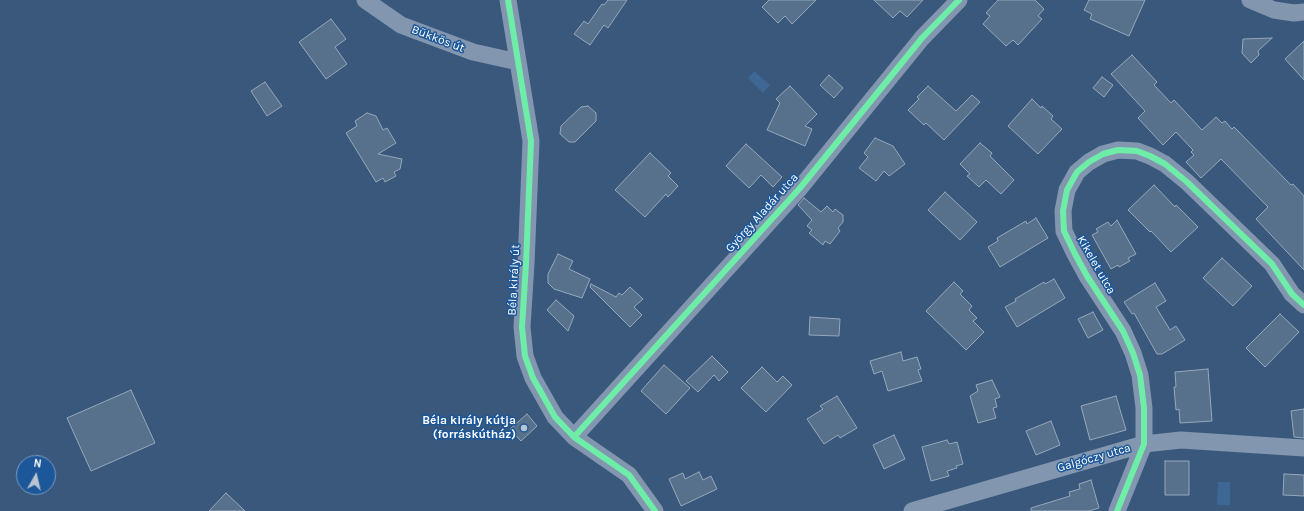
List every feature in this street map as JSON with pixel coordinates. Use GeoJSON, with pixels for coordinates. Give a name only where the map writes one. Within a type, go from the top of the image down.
{"type":"FeatureCollection","features":[{"type":"Feature","properties":{"kind":"street","name":"Bükkös út"},"geometry":{"type":"LineString","coordinates":[[365,0],[401,24],[473,52],[518,62]]}},
{"type":"Feature","properties":{"kind":"street","name":"Béla király út"},"geometry":{"type":"LineString","coordinates":[[508,0],[531,141],[522,327],[526,356],[533,378],[555,417],[574,437],[629,475],[656,511]]}},
{"type":"Feature","properties":{"kind":"street","name":"György Aladár utca"},"geometry":{"type":"LineString","coordinates":[[574,437],[800,188],[922,38],[960,0]]}},
{"type":"Feature","properties":{"kind":"street"},"geometry":{"type":"LineString","coordinates":[[1250,0],[1274,10],[1304,12]]}},
{"type":"Feature","properties":{"kind":"street","name":"Kikelet utca"},"geometry":{"type":"LineString","coordinates":[[1117,511],[1144,444],[1144,408],[1140,375],[1133,353],[1123,331],[1087,276],[1064,231],[1063,211],[1067,190],[1077,172],[1088,162],[1103,154],[1118,150],[1137,151],[1164,164],[1187,182],[1272,264],[1292,294],[1304,305]]}},
{"type":"Feature","properties":{"kind":"street","name":"Galgóczy utca"},"geometry":{"type":"LineString","coordinates":[[912,511],[1144,444],[1182,440],[1304,448]]}},
{"type":"Feature","properties":{"kind":"water"},"geometry":{"type":"Polygon","coordinates":[[[754,71],[770,85],[763,93],[748,78],[754,71]]]}},
{"type":"Feature","properties":{"kind":"water"},"geometry":{"type":"Polygon","coordinates":[[[1218,482],[1230,482],[1230,505],[1217,505],[1218,482]]]}},
{"type":"Feature","properties":{"kind":"building"},"geometry":{"type":"Polygon","coordinates":[[[608,0],[627,0],[608,28],[604,25],[590,45],[574,34],[584,21],[588,24],[602,4],[604,5],[608,0]]]}},
{"type":"Feature","properties":{"kind":"building"},"geometry":{"type":"Polygon","coordinates":[[[769,0],[816,0],[792,24],[785,16],[778,23],[762,7],[769,0]]]}},
{"type":"Feature","properties":{"kind":"building"},"geometry":{"type":"Polygon","coordinates":[[[874,0],[923,0],[907,17],[900,11],[893,18],[874,0]]]}},
{"type":"Feature","properties":{"kind":"building"},"geometry":{"type":"Polygon","coordinates":[[[998,0],[1035,0],[1044,9],[1038,16],[1042,19],[1018,45],[1013,40],[1006,46],[983,24],[990,16],[986,13],[998,0]]]}},
{"type":"Feature","properties":{"kind":"building"},"geometry":{"type":"Polygon","coordinates":[[[1089,0],[1145,0],[1129,36],[1090,19],[1092,14],[1084,10],[1089,0]]]}},
{"type":"Feature","properties":{"kind":"building"},"geometry":{"type":"Polygon","coordinates":[[[331,19],[346,39],[335,47],[347,64],[326,79],[299,42],[331,19]]]}},
{"type":"Feature","properties":{"kind":"building"},"geometry":{"type":"Polygon","coordinates":[[[1272,38],[1258,51],[1259,55],[1251,63],[1242,53],[1243,39],[1272,38]]]}},
{"type":"Feature","properties":{"kind":"building"},"geometry":{"type":"Polygon","coordinates":[[[1304,41],[1304,80],[1285,59],[1304,41]]]}},
{"type":"Feature","properties":{"kind":"building"},"geometry":{"type":"Polygon","coordinates":[[[1132,55],[1157,82],[1154,85],[1171,103],[1174,100],[1202,130],[1216,117],[1222,123],[1225,121],[1232,129],[1234,127],[1291,185],[1293,184],[1304,196],[1304,270],[1256,219],[1268,207],[1221,159],[1201,178],[1186,162],[1194,155],[1191,152],[1193,150],[1176,132],[1163,145],[1138,118],[1145,111],[1111,74],[1132,55]]]}},
{"type":"Feature","properties":{"kind":"building"},"geometry":{"type":"Polygon","coordinates":[[[829,75],[843,88],[834,98],[820,85],[829,75]]]}},
{"type":"Feature","properties":{"kind":"building"},"geometry":{"type":"Polygon","coordinates":[[[1102,77],[1113,85],[1104,97],[1093,88],[1102,77]]]}},
{"type":"Feature","properties":{"kind":"building"},"geometry":{"type":"Polygon","coordinates":[[[265,82],[282,106],[267,116],[251,91],[265,82]]]}},
{"type":"Feature","properties":{"kind":"building"},"geometry":{"type":"Polygon","coordinates":[[[790,86],[817,114],[805,126],[812,129],[805,146],[767,130],[780,103],[776,99],[790,86]]]}},
{"type":"Feature","properties":{"kind":"building"},"geometry":{"type":"Polygon","coordinates":[[[928,86],[956,111],[972,95],[980,102],[944,140],[926,123],[924,125],[908,110],[919,99],[917,97],[928,86]]]}},
{"type":"Feature","properties":{"kind":"building"},"geometry":{"type":"Polygon","coordinates":[[[1032,99],[1041,108],[1042,106],[1053,116],[1051,119],[1062,129],[1038,154],[1008,126],[1032,99]]]}},
{"type":"Feature","properties":{"kind":"building"},"geometry":{"type":"Polygon","coordinates":[[[588,106],[596,113],[596,121],[575,142],[569,142],[560,134],[561,126],[581,107],[588,106]]]}},
{"type":"Feature","properties":{"kind":"building"},"geometry":{"type":"Polygon","coordinates":[[[367,113],[376,116],[383,130],[387,128],[396,143],[378,154],[402,159],[400,169],[394,172],[396,176],[385,182],[383,178],[376,182],[346,133],[357,126],[355,121],[367,113]]]}},
{"type":"Feature","properties":{"kind":"building"},"geometry":{"type":"Polygon","coordinates":[[[875,138],[893,146],[905,164],[889,176],[884,171],[876,181],[859,168],[868,157],[864,153],[875,138]]]}},
{"type":"Feature","properties":{"kind":"building"},"geometry":{"type":"Polygon","coordinates":[[[980,143],[992,153],[990,156],[1014,180],[1001,194],[986,180],[979,187],[967,176],[970,174],[960,164],[980,143]]]}},
{"type":"Feature","properties":{"kind":"building"},"geometry":{"type":"Polygon","coordinates":[[[746,144],[782,177],[773,187],[761,175],[749,188],[726,166],[746,144]]]}},
{"type":"Feature","properties":{"kind":"building"},"geometry":{"type":"Polygon","coordinates":[[[650,153],[671,173],[668,176],[678,186],[668,197],[666,194],[645,217],[615,190],[650,153]]]}},
{"type":"Feature","properties":{"kind":"building"},"geometry":{"type":"Polygon","coordinates":[[[1154,185],[1175,207],[1176,205],[1198,227],[1171,252],[1128,210],[1154,185]]]}},
{"type":"Feature","properties":{"kind":"building"},"geometry":{"type":"Polygon","coordinates":[[[945,192],[977,222],[960,240],[928,210],[945,192]]]}},
{"type":"Feature","properties":{"kind":"building"},"geometry":{"type":"Polygon","coordinates":[[[804,198],[821,212],[827,206],[833,212],[835,209],[843,215],[843,222],[838,228],[840,231],[830,244],[825,241],[823,245],[809,233],[812,230],[807,226],[812,220],[798,205],[804,198]]]}},
{"type":"Feature","properties":{"kind":"building"},"geometry":{"type":"Polygon","coordinates":[[[1036,218],[1048,238],[1000,267],[988,247],[998,241],[997,238],[1026,221],[1027,224],[1036,218]]]}},
{"type":"Feature","properties":{"kind":"building"},"geometry":{"type":"Polygon","coordinates":[[[1117,220],[1136,254],[1128,258],[1130,261],[1119,267],[1118,265],[1111,269],[1092,235],[1098,232],[1096,229],[1108,222],[1111,226],[1117,220]]]}},
{"type":"Feature","properties":{"kind":"building"},"geometry":{"type":"Polygon","coordinates":[[[558,254],[573,261],[569,269],[590,279],[582,298],[554,289],[548,283],[548,274],[558,254]]]}},
{"type":"Feature","properties":{"kind":"building"},"geometry":{"type":"Polygon","coordinates":[[[1222,258],[1252,286],[1233,306],[1203,278],[1222,258]]]}},
{"type":"Feature","properties":{"kind":"building"},"geometry":{"type":"Polygon","coordinates":[[[1054,279],[1065,298],[1017,327],[1005,307],[1016,301],[1015,299],[1044,282],[1045,284],[1054,279]]]}},
{"type":"Feature","properties":{"kind":"building"},"geometry":{"type":"Polygon","coordinates":[[[954,282],[963,291],[960,294],[972,306],[969,310],[977,318],[973,321],[984,332],[966,350],[926,311],[954,282]]]}},
{"type":"Feature","properties":{"kind":"building"},"geometry":{"type":"Polygon","coordinates":[[[1155,283],[1166,301],[1156,307],[1170,330],[1176,326],[1185,340],[1162,354],[1157,354],[1134,313],[1132,314],[1124,302],[1155,283]]]}},
{"type":"Feature","properties":{"kind":"building"},"geometry":{"type":"Polygon","coordinates":[[[591,284],[616,297],[619,293],[622,295],[630,287],[643,299],[634,307],[642,315],[630,327],[590,287],[591,284]]]}},
{"type":"Feature","properties":{"kind":"building"},"geometry":{"type":"Polygon","coordinates":[[[556,300],[574,316],[568,331],[547,310],[556,300]]]}},
{"type":"Feature","properties":{"kind":"building"},"geometry":{"type":"Polygon","coordinates":[[[1093,312],[1103,330],[1088,338],[1078,319],[1093,312]]]}},
{"type":"Feature","properties":{"kind":"building"},"geometry":{"type":"Polygon","coordinates":[[[1280,314],[1299,332],[1265,367],[1246,348],[1280,314]]]}},
{"type":"Feature","properties":{"kind":"building"},"geometry":{"type":"Polygon","coordinates":[[[810,317],[840,319],[839,336],[809,335],[810,317]]]}},
{"type":"Feature","properties":{"kind":"building"},"geometry":{"type":"Polygon","coordinates":[[[901,352],[903,361],[917,357],[921,369],[918,370],[922,381],[888,391],[882,371],[874,374],[870,361],[901,352]]]}},
{"type":"Feature","properties":{"kind":"building"},"geometry":{"type":"Polygon","coordinates":[[[712,356],[728,372],[719,381],[714,375],[698,392],[686,381],[712,356]]]}},
{"type":"Feature","properties":{"kind":"building"},"geometry":{"type":"Polygon","coordinates":[[[664,365],[690,388],[666,414],[641,391],[664,365]]]}},
{"type":"Feature","properties":{"kind":"building"},"geometry":{"type":"Polygon","coordinates":[[[762,367],[777,382],[783,376],[792,385],[766,412],[741,388],[762,367]]]}},
{"type":"Feature","properties":{"kind":"building"},"geometry":{"type":"Polygon","coordinates":[[[1208,369],[1212,421],[1180,423],[1179,409],[1176,410],[1174,387],[1176,387],[1175,372],[1208,369]]]}},
{"type":"Feature","properties":{"kind":"building"},"geometry":{"type":"Polygon","coordinates":[[[992,380],[1000,397],[995,399],[997,407],[993,408],[996,418],[978,423],[970,396],[978,391],[976,385],[992,380]]]}},
{"type":"Feature","properties":{"kind":"building"},"geometry":{"type":"Polygon","coordinates":[[[131,390],[155,443],[91,471],[67,418],[131,390]]]}},
{"type":"Feature","properties":{"kind":"building"},"geometry":{"type":"Polygon","coordinates":[[[837,396],[857,428],[840,438],[838,435],[824,444],[807,419],[823,409],[820,406],[837,396]]]}},
{"type":"Feature","properties":{"kind":"building"},"geometry":{"type":"Polygon","coordinates":[[[1116,396],[1126,430],[1090,440],[1081,406],[1116,396]]]}},
{"type":"Feature","properties":{"kind":"building"},"geometry":{"type":"Polygon","coordinates":[[[1304,409],[1304,438],[1294,437],[1291,411],[1304,409]]]}},
{"type":"Feature","properties":{"kind":"building","name":"Béla király kútja (forráskútház)"},"geometry":{"type":"Polygon","coordinates":[[[527,414],[537,426],[521,441],[510,429],[527,414]]]}},
{"type":"Feature","properties":{"kind":"building"},"geometry":{"type":"Polygon","coordinates":[[[1051,421],[1060,445],[1036,455],[1026,431],[1051,421]]]}},
{"type":"Feature","properties":{"kind":"building"},"geometry":{"type":"Polygon","coordinates":[[[894,435],[905,459],[884,469],[873,445],[894,435]]]}},
{"type":"Feature","properties":{"kind":"building"},"geometry":{"type":"Polygon","coordinates":[[[947,440],[949,444],[957,442],[963,464],[956,466],[957,468],[947,471],[949,476],[931,481],[922,447],[947,440]]]}},
{"type":"Feature","properties":{"kind":"building"},"geometry":{"type":"Polygon","coordinates":[[[1165,461],[1189,461],[1189,495],[1165,495],[1165,461]]]}},
{"type":"Feature","properties":{"kind":"building"},"geometry":{"type":"Polygon","coordinates":[[[699,472],[703,480],[711,476],[717,489],[681,506],[669,479],[683,473],[685,479],[699,472]]]}},
{"type":"Feature","properties":{"kind":"building"},"geometry":{"type":"Polygon","coordinates":[[[1284,474],[1304,475],[1304,496],[1283,495],[1284,474]]]}},
{"type":"Feature","properties":{"kind":"building"},"geometry":{"type":"Polygon","coordinates":[[[1091,480],[1099,508],[1089,511],[1031,511],[1031,508],[1070,496],[1069,492],[1080,489],[1079,484],[1091,480]]]}},
{"type":"Feature","properties":{"kind":"building"},"geometry":{"type":"Polygon","coordinates":[[[226,493],[245,511],[209,511],[226,493]]]}},
{"type":"Feature","properties":{"kind":"cycle path"},"geometry":{"type":"LineString","coordinates":[[508,0],[531,141],[522,327],[525,356],[533,378],[555,417],[574,437],[629,475],[655,511]]}},
{"type":"Feature","properties":{"kind":"cycle path"},"geometry":{"type":"LineString","coordinates":[[574,437],[800,188],[922,38],[959,0]]}},
{"type":"Feature","properties":{"kind":"cycle path"},"geometry":{"type":"LineString","coordinates":[[1117,511],[1144,444],[1144,408],[1140,375],[1133,353],[1123,331],[1087,276],[1064,231],[1063,211],[1067,190],[1077,172],[1089,162],[1103,154],[1118,150],[1137,151],[1165,164],[1187,182],[1272,264],[1292,294],[1304,305]]}},
{"type":"Feature","properties":{"kind":"place","name":"Béla király kútja (forráskútház)"},"geometry":{"type":"Point","coordinates":[524,428]}}]}
